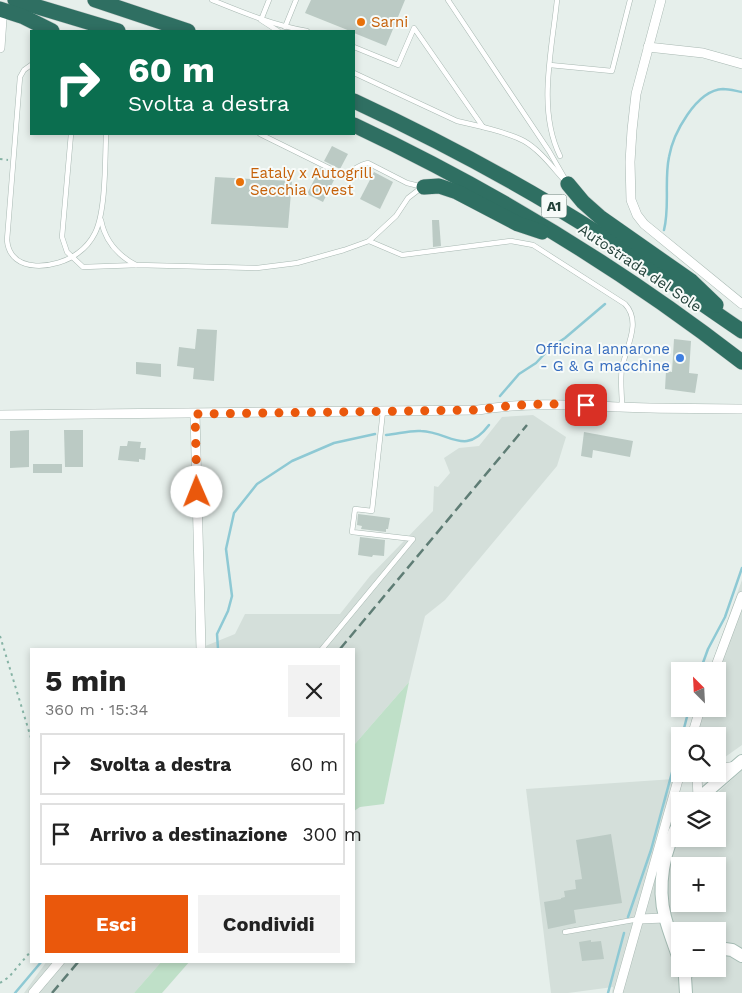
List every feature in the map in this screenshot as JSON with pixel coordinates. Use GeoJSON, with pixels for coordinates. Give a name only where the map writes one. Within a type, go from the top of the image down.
{"type":"FeatureCollection","features":[{"type":"Feature","properties":{"kind":"highway"},"geometry":{"type":"LineString","coordinates":[[16,0],[115,30]]}},
{"type":"Feature","properties":{"kind":"highway"},"geometry":{"type":"LineString","coordinates":[[95,0],[185,30]]}},
{"type":"Feature","properties":{"kind":"highway"},"geometry":{"type":"LineString","coordinates":[[1,14],[24,17],[50,30]]}},
{"type":"Feature","properties":{"kind":"highway","name":"Autostrada del Sole"},"geometry":{"type":"LineString","coordinates":[[355,101],[418,131],[560,209],[606,238],[742,331]]}},
{"type":"Feature","properties":{"kind":"highway","name":"Autostrada del Sole"},"geometry":{"type":"LineString","coordinates":[[355,126],[462,179],[567,240],[631,280],[696,326],[742,362]]}},
{"type":"Feature","properties":{"kind":"highway"},"geometry":{"type":"LineString","coordinates":[[568,184],[583,202],[601,218],[691,281],[742,331]]}},
{"type":"Feature","properties":{"kind":"highway"},"geometry":{"type":"LineString","coordinates":[[424,187],[439,186],[457,192],[518,224],[567,240]]}},
{"type":"Feature","properties":{"kind":"street"},"geometry":{"type":"LineString","coordinates":[[661,0],[635,103],[630,162],[631,200],[637,215],[644,224],[742,304]]}},
{"type":"Feature","properties":{"kind":"street"},"geometry":{"type":"LineString","coordinates":[[0,48],[1,14]]}},
{"type":"Feature","properties":{"kind":"street"},"geometry":{"type":"LineString","coordinates":[[648,47],[703,53],[742,64]]}},
{"type":"Feature","properties":{"kind":"street"},"geometry":{"type":"LineString","coordinates":[[0,415],[478,410],[496,407],[569,404],[742,409]]}},
{"type":"Feature","properties":{"kind":"street"},"geometry":{"type":"LineString","coordinates":[[195,414],[201,648]]}},
{"type":"Feature","properties":{"kind":"street"},"geometry":{"type":"LineString","coordinates":[[717,662],[742,596]]}},
{"type":"Feature","properties":{"kind":"street"},"geometry":{"type":"LineString","coordinates":[[726,766],[739,763]]}},
{"type":"Feature","properties":{"kind":"street"},"geometry":{"type":"LineString","coordinates":[[706,792],[739,763]]}},
{"type":"Feature","properties":{"kind":"street"},"geometry":{"type":"LineString","coordinates":[[618,993],[677,782]]}},
{"type":"Feature","properties":{"kind":"street"},"geometry":{"type":"LineString","coordinates":[[671,842],[663,873],[662,897],[665,918],[671,928]]}},
{"type":"Feature","properties":{"kind":"street"},"geometry":{"type":"LineString","coordinates":[[639,919],[665,918]]}},
{"type":"Feature","properties":{"kind":"street"},"geometry":{"type":"LineString","coordinates":[[726,949],[739,951]]}},
{"type":"Feature","properties":{"kind":"street"},"geometry":{"type":"LineString","coordinates":[[33,993],[58,963]]}},
{"type":"Feature","properties":{"kind":"street"},"geometry":{"type":"LineString","coordinates":[[685,977],[685,993]]}},
{"type":"Feature","properties":{"kind":"lane"},"geometry":{"type":"LineString","coordinates":[[212,0],[261,20],[302,30]]}},
{"type":"Feature","properties":{"kind":"lane"},"geometry":{"type":"LineString","coordinates":[[261,20],[269,0]]}},
{"type":"Feature","properties":{"kind":"lane"},"geometry":{"type":"LineString","coordinates":[[285,27],[296,0]]}},
{"type":"Feature","properties":{"kind":"lane"},"geometry":{"type":"LineString","coordinates":[[448,0],[549,151],[568,184]]}},
{"type":"Feature","properties":{"kind":"lane"},"geometry":{"type":"LineString","coordinates":[[557,0],[547,107],[552,141],[560,156]]}},
{"type":"Feature","properties":{"kind":"lane"},"geometry":{"type":"LineString","coordinates":[[550,65],[612,71],[630,0]]}},
{"type":"Feature","properties":{"kind":"lane"},"geometry":{"type":"LineString","coordinates":[[261,20],[276,30]]}},
{"type":"Feature","properties":{"kind":"lane"},"geometry":{"type":"LineString","coordinates":[[355,47],[398,65],[414,28],[483,127]]}},
{"type":"Feature","properties":{"kind":"lane"},"geometry":{"type":"LineString","coordinates":[[30,66],[24,70],[20,77],[6,240],[7,247],[15,260],[40,266],[53,264],[72,258],[84,248],[92,239],[101,218]]}},
{"type":"Feature","properties":{"kind":"lane"},"geometry":{"type":"LineString","coordinates":[[355,73],[458,121],[507,133],[524,141],[535,148],[568,184]]}},
{"type":"Feature","properties":{"kind":"lane"},"geometry":{"type":"LineString","coordinates":[[71,135],[62,237],[67,252],[83,267],[138,265],[257,268],[297,264],[369,241],[396,216],[416,190],[424,187]]}},
{"type":"Feature","properties":{"kind":"lane"},"geometry":{"type":"LineString","coordinates":[[106,135],[101,218],[103,229],[111,245],[126,259],[138,265]]}},
{"type":"Feature","properties":{"kind":"lane"},"geometry":{"type":"LineString","coordinates":[[262,135],[343,175],[368,163],[407,183],[424,187]]}},
{"type":"Feature","properties":{"kind":"lane"},"geometry":{"type":"LineString","coordinates":[[369,241],[402,255],[511,241],[533,245],[625,304],[630,309],[633,324],[622,368],[622,407]]}},
{"type":"Feature","properties":{"kind":"lane"},"geometry":{"type":"LineString","coordinates":[[323,648],[413,539],[352,532],[355,509],[372,511],[383,411]]}},
{"type":"Feature","properties":{"kind":"lane"},"geometry":{"type":"LineString","coordinates":[[565,932],[639,919]]}},
{"type":"Feature","properties":{"kind":"path"},"geometry":{"type":"LineString","coordinates":[[0,636],[30,735]]}},
{"type":"Feature","properties":{"kind":"path"},"geometry":{"type":"LineString","coordinates":[[0,983],[9,977],[30,952]]}},
{"type":"Feature","properties":{"kind":"shaded area"},"geometry":{"type":"Polygon","coordinates":[[[533,415],[566,437],[557,466],[445,600],[425,616],[409,682],[355,744],[355,648],[200,648],[235,634],[245,614],[340,614],[370,576],[433,511],[434,486],[438,487],[450,473],[444,458],[459,448],[479,446],[502,417],[533,415]]]}},
{"type":"Feature","properties":{"kind":"shaded area"},"geometry":{"type":"Polygon","coordinates":[[[742,580],[742,745],[726,756],[726,727],[691,727],[694,718],[726,718],[726,662],[712,662],[742,580]]]}},
{"type":"Feature","properties":{"kind":"shaded area"},"geometry":{"type":"Polygon","coordinates":[[[742,770],[742,993],[612,993],[613,987],[568,993],[551,993],[526,789],[671,779],[671,782],[673,782],[664,814],[671,815],[671,847],[726,847],[726,792],[719,792],[742,770]]]}},
{"type":"Feature","properties":{"kind":"shaded area"},"geometry":{"type":"Polygon","coordinates":[[[46,963],[160,963],[134,993],[24,993],[46,963]]]}},
{"type":"Feature","properties":{"kind":"green space"},"geometry":{"type":"Polygon","coordinates":[[[409,682],[384,804],[360,807],[355,810],[355,744],[409,682]]]}},
{"type":"Feature","properties":{"kind":"green space"},"geometry":{"type":"Polygon","coordinates":[[[160,963],[188,963],[162,993],[134,993],[160,963]]]}},
{"type":"Feature","properties":{"kind":"building"},"geometry":{"type":"Polygon","coordinates":[[[311,0],[405,0],[386,46],[355,33],[355,30],[348,30],[305,13],[311,0]]]}},
{"type":"Feature","properties":{"kind":"building"},"geometry":{"type":"Polygon","coordinates":[[[332,146],[348,154],[340,169],[324,161],[332,146]]]}},
{"type":"Feature","properties":{"kind":"building"},"geometry":{"type":"Polygon","coordinates":[[[320,168],[336,176],[323,202],[307,194],[320,168]]]}},
{"type":"Feature","properties":{"kind":"building"},"geometry":{"type":"Polygon","coordinates":[[[374,172],[393,182],[380,209],[360,199],[374,172]]]}},
{"type":"Feature","properties":{"kind":"building"},"geometry":{"type":"Polygon","coordinates":[[[215,177],[292,181],[288,228],[211,224],[215,177]]]}},
{"type":"Feature","properties":{"kind":"building"},"geometry":{"type":"Polygon","coordinates":[[[432,220],[439,220],[441,246],[433,247],[432,220]]]}},
{"type":"Feature","properties":{"kind":"building"},"geometry":{"type":"Polygon","coordinates":[[[197,329],[217,330],[214,381],[193,379],[194,368],[177,366],[179,347],[195,349],[197,329]]]}},
{"type":"Feature","properties":{"kind":"building"},"geometry":{"type":"Polygon","coordinates":[[[674,339],[691,341],[689,373],[698,374],[695,393],[665,389],[666,371],[672,372],[674,339]]]}},
{"type":"Feature","properties":{"kind":"building"},"geometry":{"type":"Polygon","coordinates":[[[136,362],[161,364],[161,377],[136,374],[136,362]]]}},
{"type":"Feature","properties":{"kind":"building"},"geometry":{"type":"Polygon","coordinates":[[[29,430],[29,467],[10,468],[10,431],[29,430]]]}},
{"type":"Feature","properties":{"kind":"building"},"geometry":{"type":"Polygon","coordinates":[[[64,430],[83,430],[83,467],[65,467],[64,430]]]}},
{"type":"Feature","properties":{"kind":"building"},"geometry":{"type":"Polygon","coordinates":[[[584,432],[633,441],[630,457],[593,450],[592,458],[581,456],[584,432]]]}},
{"type":"Feature","properties":{"kind":"building"},"geometry":{"type":"Polygon","coordinates":[[[128,441],[141,442],[140,448],[146,448],[145,460],[139,459],[139,462],[118,460],[120,446],[127,446],[128,441]]]}},
{"type":"Feature","properties":{"kind":"building"},"geometry":{"type":"Polygon","coordinates":[[[33,464],[62,464],[62,473],[33,473],[33,464]]]}},
{"type":"Feature","properties":{"kind":"building"},"geometry":{"type":"Polygon","coordinates":[[[358,514],[390,518],[388,529],[386,529],[386,532],[361,529],[362,526],[357,525],[358,514]]]}},
{"type":"Feature","properties":{"kind":"building"},"geometry":{"type":"Polygon","coordinates":[[[360,537],[385,540],[384,556],[358,555],[360,537]]]}},
{"type":"Feature","properties":{"kind":"building"},"geometry":{"type":"Polygon","coordinates":[[[611,834],[622,903],[574,910],[576,923],[548,929],[544,902],[565,897],[564,891],[576,889],[575,880],[582,879],[576,840],[611,834]]]}},
{"type":"Feature","properties":{"kind":"building"},"geometry":{"type":"Polygon","coordinates":[[[591,940],[591,942],[601,941],[604,959],[582,961],[579,942],[591,940]]]}},
{"type":"Feature","properties":{"kind":"waterway"},"geometry":{"type":"LineString","coordinates":[[664,230],[667,212],[669,157],[675,137],[687,115],[695,105],[713,91],[723,89],[742,92]]}},
{"type":"Feature","properties":{"kind":"waterway"},"geometry":{"type":"LineString","coordinates":[[500,396],[519,374],[536,363],[550,348],[565,338],[605,304]]}},
{"type":"Feature","properties":{"kind":"waterway"},"geometry":{"type":"LineString","coordinates":[[386,435],[421,431],[465,441],[472,440],[489,425]]}},
{"type":"Feature","properties":{"kind":"waterway"},"geometry":{"type":"LineString","coordinates":[[218,648],[217,634],[228,611],[232,596],[226,549],[234,513],[257,484],[292,461],[334,443],[375,434]]}},
{"type":"Feature","properties":{"kind":"waterway"},"geometry":{"type":"LineString","coordinates":[[703,662],[725,617],[742,568]]}},
{"type":"Feature","properties":{"kind":"waterway"},"geometry":{"type":"LineString","coordinates":[[684,727],[687,718]]}},
{"type":"Feature","properties":{"kind":"waterway"},"geometry":{"type":"LineString","coordinates":[[628,917],[651,850],[671,776]]}},
{"type":"Feature","properties":{"kind":"waterway"},"geometry":{"type":"LineString","coordinates":[[608,993],[624,933]]}},
{"type":"Feature","properties":{"kind":"waterway"},"geometry":{"type":"LineString","coordinates":[[15,993],[40,963]]}},
{"type":"Feature","properties":{"kind":"railway"},"geometry":{"type":"LineString","coordinates":[[341,648],[527,425]]}},
{"type":"Feature","properties":{"kind":"railway"},"geometry":{"type":"LineString","coordinates":[[52,993],[77,963]]}},
{"type":"Feature","properties":{"kind":"place","name":"Sarni"},"geometry":{"type":"Point","coordinates":[361,22]}},
{"type":"Feature","properties":{"kind":"place","name":"Eataly x Autogrill Secchia Ovest"},"geometry":{"type":"Point","coordinates":[240,182]}},
{"type":"Feature","properties":{"kind":"place","name":"Officina Iannarone - G & G macchine"},"geometry":{"type":"Point","coordinates":[680,358]}},
{"type":"Feature","properties":{"kind":"route"},"geometry":{"type":"LineString","coordinates":[[197,492],[195,414],[478,410],[496,407],[586,405]]}}]}
